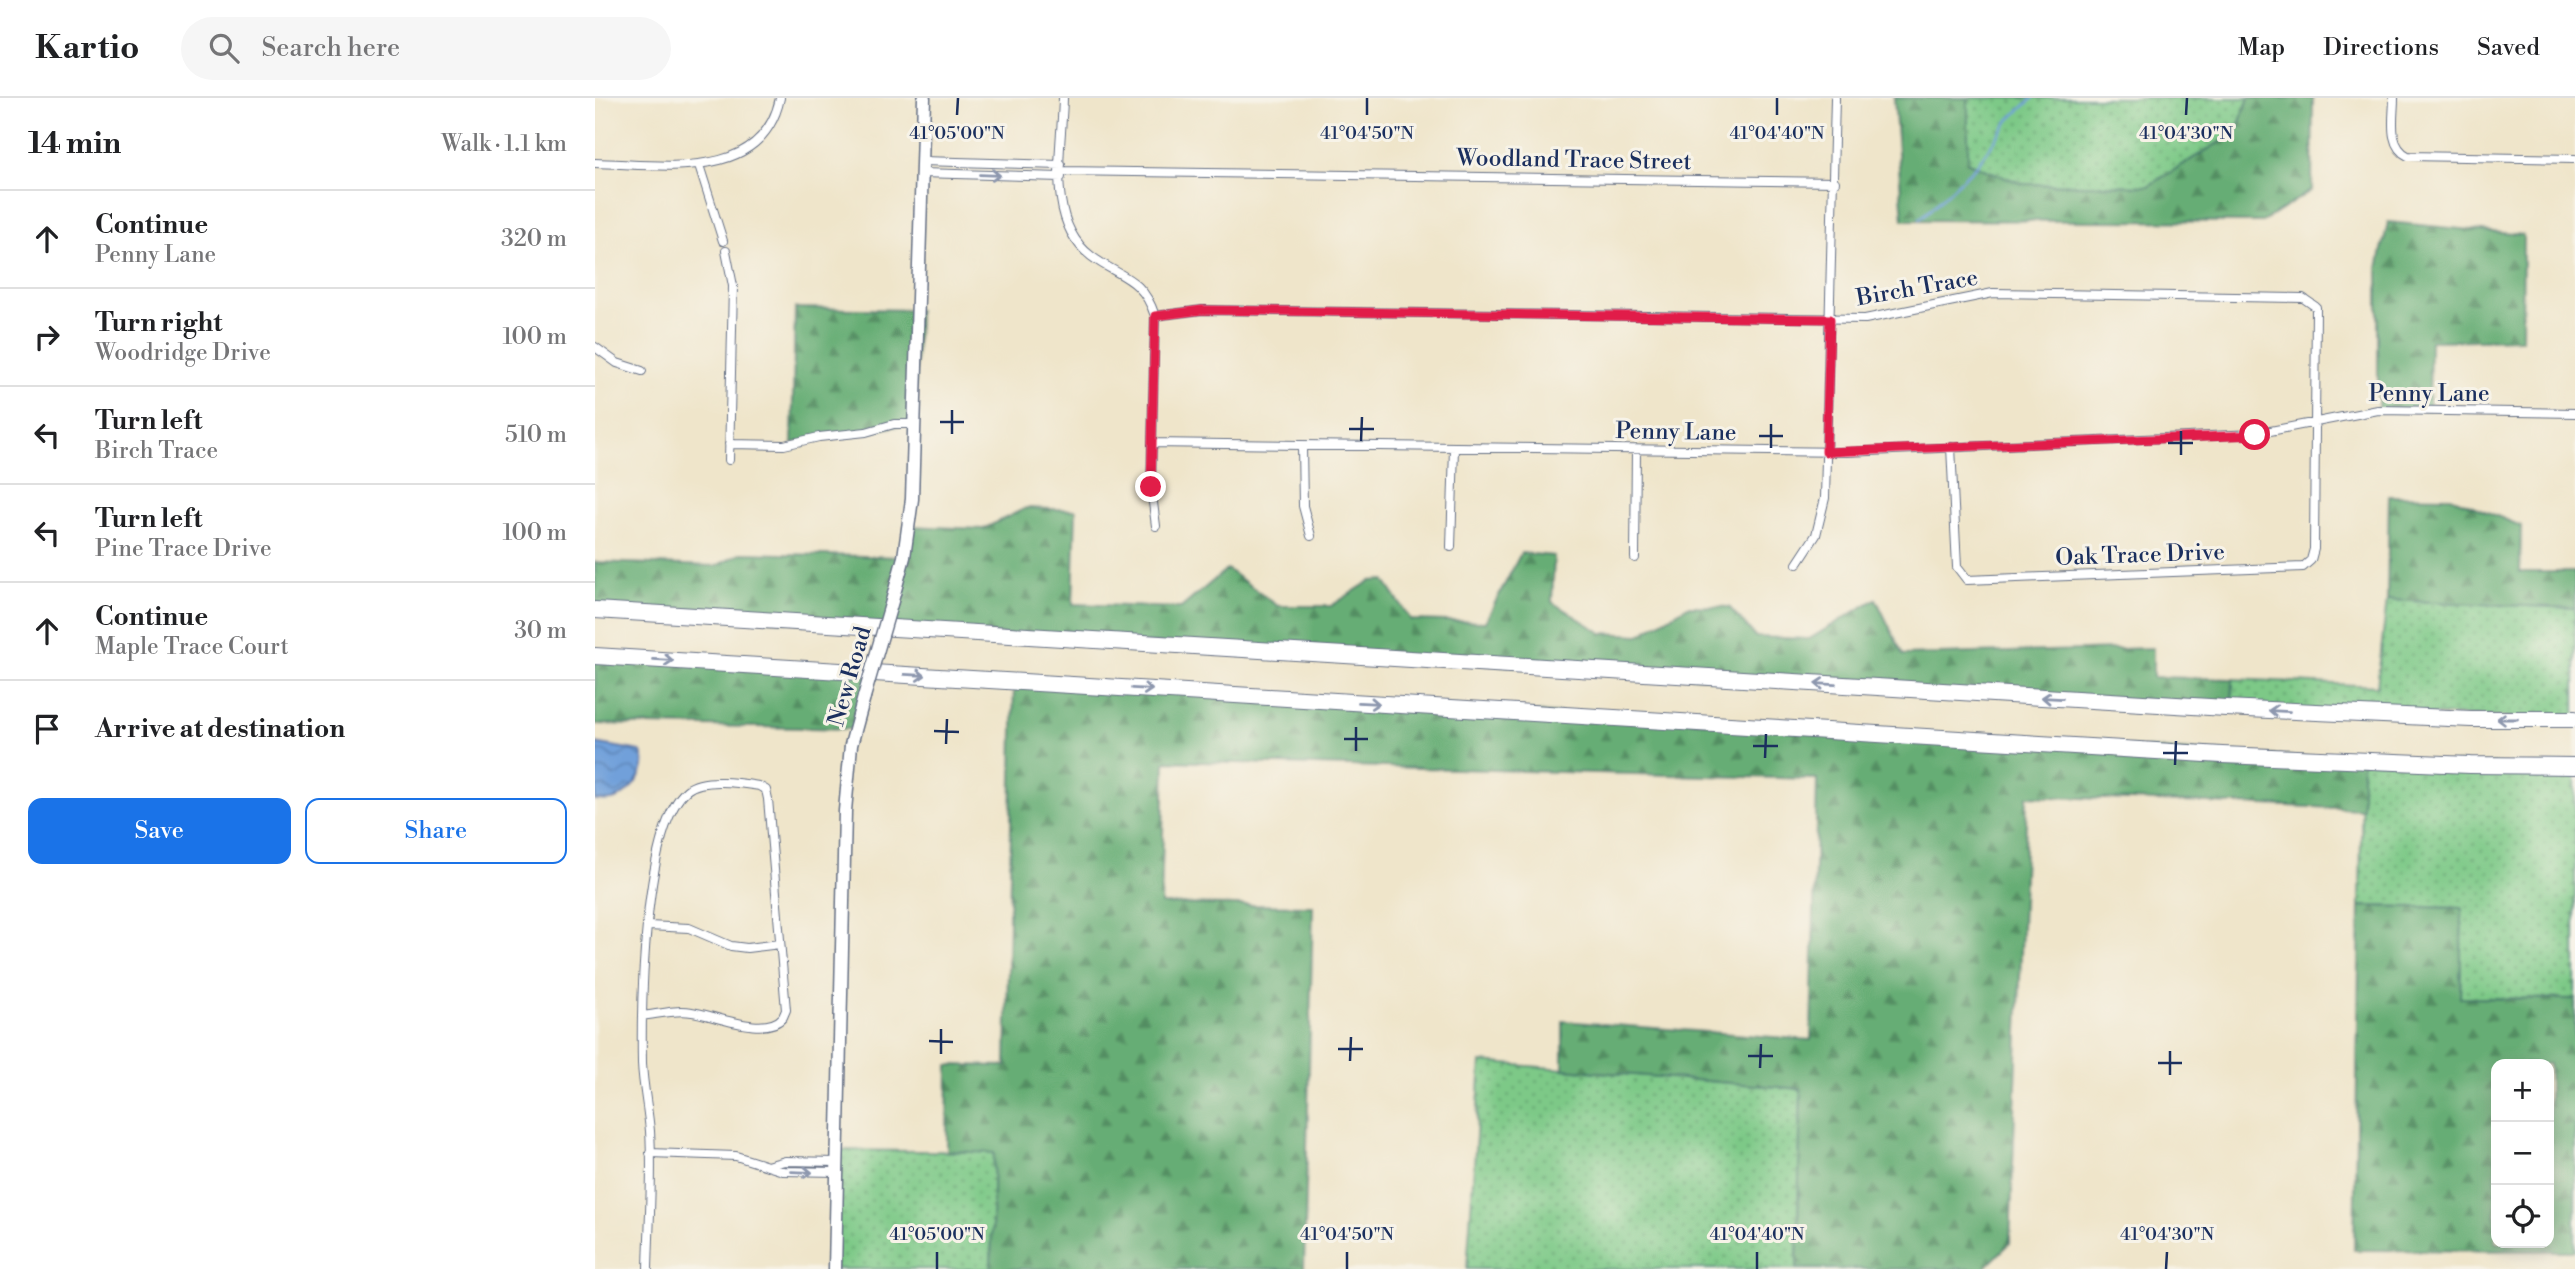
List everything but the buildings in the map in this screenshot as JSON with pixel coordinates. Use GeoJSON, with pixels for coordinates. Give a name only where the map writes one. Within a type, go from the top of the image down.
{"type":"FeatureCollection","features":[{"type":"Feature","properties":{"kind":"highway"},"geometry":{"type":"LineString","coordinates":[[595,610],[2226,708],[2471,719],[2575,719]]}},
{"type":"Feature","properties":{"kind":"highway"},"geometry":{"type":"LineString","coordinates":[[595,656],[2222,755],[2430,764],[2575,766]]}},
{"type":"Feature","properties":{"kind":"street"},"geometry":{"type":"LineString","coordinates":[[595,163],[699,165],[723,162],[749,149],[771,124],[780,98]]}},
{"type":"Feature","properties":{"kind":"street","name":"New Road"},"geometry":{"type":"LineString","coordinates":[[835,1269],[846,785],[852,745],[892,601],[911,520],[924,98]]}},
{"type":"Feature","properties":{"kind":"street"},"geometry":{"type":"LineString","coordinates":[[1063,98],[1062,208],[1073,237],[1091,256],[1136,283],[1148,299],[1155,316],[1152,443],[1156,526]]}},
{"type":"Feature","properties":{"kind":"street"},"geometry":{"type":"LineString","coordinates":[[1797,564],[1816,535],[1822,517],[1835,182],[1835,98]]}},
{"type":"Feature","properties":{"kind":"street"},"geometry":{"type":"LineString","coordinates":[[2395,98],[2394,140],[2398,149],[2408,156],[2575,159]]}},
{"type":"Feature","properties":{"kind":"street"},"geometry":{"type":"LineString","coordinates":[[699,165],[723,241]]}},
{"type":"Feature","properties":{"kind":"street","name":"Woodland Trace Street"},"geometry":{"type":"LineString","coordinates":[[922,167],[1835,182]]}},
{"type":"Feature","properties":{"kind":"street"},"geometry":{"type":"LineString","coordinates":[[726,251],[733,286],[729,460]]}},
{"type":"Feature","properties":{"kind":"street","name":"Birch Trace"},"geometry":{"type":"LineString","coordinates":[[1155,316],[1202,310],[1830,319],[1887,317],[1958,298],[1993,293],[2303,298],[2313,303],[2318,312],[2316,422]]}},
{"type":"Feature","properties":{"kind":"street"},"geometry":{"type":"LineString","coordinates":[[595,347],[617,363],[642,371]]}},
{"type":"Feature","properties":{"kind":"street","name":"Penny Lane"},"geometry":{"type":"LineString","coordinates":[[1152,443],[1826,452],[2255,435],[2378,410],[2575,413]]}},
{"type":"Feature","properties":{"kind":"street","name":"Oak Trace Drive"},"geometry":{"type":"LineString","coordinates":[[1951,447],[1957,567],[1967,580],[2297,568],[2306,565],[2314,549],[2316,422]]}},
{"type":"Feature","properties":{"kind":"street"},"geometry":{"type":"LineString","coordinates":[[729,444],[784,445],[866,432],[894,424],[914,424]]}},
{"type":"Feature","properties":{"kind":"street"},"geometry":{"type":"LineString","coordinates":[[1303,446],[1303,506],[1311,536]]}},
{"type":"Feature","properties":{"kind":"street"},"geometry":{"type":"LineString","coordinates":[[1451,547],[1454,448]]}},
{"type":"Feature","properties":{"kind":"street"},"geometry":{"type":"LineString","coordinates":[[1635,558],[1636,450]]}},
{"type":"Feature","properties":{"kind":"street"},"geometry":{"type":"LineString","coordinates":[[642,1016],[679,1011],[735,1023],[768,1024],[781,1021],[786,1010],[768,799],[766,790],[759,786],[697,784],[686,791],[674,808],[659,847],[647,926],[642,1016],[643,1086],[650,1153],[648,1269]]}},
{"type":"Feature","properties":{"kind":"street"},"geometry":{"type":"LineString","coordinates":[[647,926],[689,928],[739,947],[780,944]]}},
{"type":"Feature","properties":{"kind":"street"},"geometry":{"type":"LineString","coordinates":[[650,1153],[736,1156],[768,1165],[785,1161],[837,1167]]}},
{"type":"Feature","properties":{"kind":"green space"},"geometry":{"type":"Polygon","coordinates":[[[1894,98],[1968,98],[1968,163],[2023,184],[2148,186],[2236,132],[2249,98],[2313,98],[2312,190],[2262,222],[1903,220],[1894,98]]]}},
{"type":"Feature","properties":{"kind":"green space"},"geometry":{"type":"Polygon","coordinates":[[[1968,98],[2249,98],[2236,132],[2148,186],[2023,184],[1968,163],[1968,98]]]}},
{"type":"Feature","properties":{"kind":"green space"},"geometry":{"type":"Polygon","coordinates":[[[2388,222],[2523,235],[2522,339],[2430,341],[2429,410],[2378,410],[2378,268],[2388,222]]]}},
{"type":"Feature","properties":{"kind":"green space"},"geometry":{"type":"Polygon","coordinates":[[[795,308],[918,310],[914,424],[792,443],[795,308]]]}},
{"type":"Feature","properties":{"kind":"green space"},"geometry":{"type":"Polygon","coordinates":[[[2389,496],[2451,497],[2521,526],[2520,572],[2575,572],[2575,608],[2387,600],[2389,496]]]}},
{"type":"Feature","properties":{"kind":"green space"},"geometry":{"type":"Polygon","coordinates":[[[1026,508],[1076,510],[1073,604],[1181,608],[1227,569],[1278,606],[1331,606],[1370,581],[1384,580],[1411,620],[1485,622],[1521,553],[1554,556],[1552,602],[1602,633],[1639,635],[1688,606],[1729,607],[1756,637],[1809,639],[1876,599],[1903,655],[2153,648],[2153,677],[2233,679],[2232,709],[595,610],[595,562],[716,566],[742,553],[904,557],[909,526],[983,529],[1026,508]]]}},
{"type":"Feature","properties":{"kind":"green space"},"geometry":{"type":"Polygon","coordinates":[[[2387,600],[2575,608],[2575,719],[2232,709],[2233,679],[2377,686],[2387,600]]]}},
{"type":"Feature","properties":{"kind":"green space"},"geometry":{"type":"Polygon","coordinates":[[[595,656],[871,672],[855,729],[595,724],[595,656]]]}},
{"type":"Feature","properties":{"kind":"green space"},"geometry":{"type":"Polygon","coordinates":[[[1014,681],[2362,761],[2362,809],[2027,796],[2010,1243],[1984,1269],[1797,1269],[1801,1089],[1563,1069],[1563,1021],[1811,1040],[1817,779],[1165,761],[1161,904],[1313,906],[1304,1269],[991,1269],[994,1153],[947,1151],[948,1065],[1006,1066],[1014,681]]]}},
{"type":"Feature","properties":{"kind":"green space"},"geometry":{"type":"Polygon","coordinates":[[[2362,761],[2575,766],[2575,999],[2460,998],[2462,908],[2360,906],[2362,761]]]}},
{"type":"Feature","properties":{"kind":"green space"},"geometry":{"type":"Polygon","coordinates":[[[2360,906],[2462,908],[2460,998],[2575,999],[2575,1251],[2354,1250],[2360,906]]]}},
{"type":"Feature","properties":{"kind":"green space"},"geometry":{"type":"Polygon","coordinates":[[[1481,1062],[1801,1089],[1797,1269],[1467,1269],[1481,1062]]]}},
{"type":"Feature","properties":{"kind":"green space"},"geometry":{"type":"Polygon","coordinates":[[[837,1150],[994,1152],[991,1269],[835,1269],[837,1150]]]}},
{"type":"Feature","properties":{"kind":"water"},"geometry":{"type":"Polygon","coordinates":[[[595,743],[640,751],[643,758],[641,773],[632,787],[612,800],[595,800],[595,743]]]}},
{"type":"Feature","properties":{"kind":"waterway"},"geometry":{"type":"LineString","coordinates":[[1920,219],[1977,165],[2010,119],[2033,98]]}},
{"type":"Feature","properties":{"kind":"route"},"geometry":{"type":"LineString","coordinates":[[1151,487],[1155,316],[1202,310],[1830,319],[1826,452],[2255,435]]}}]}
